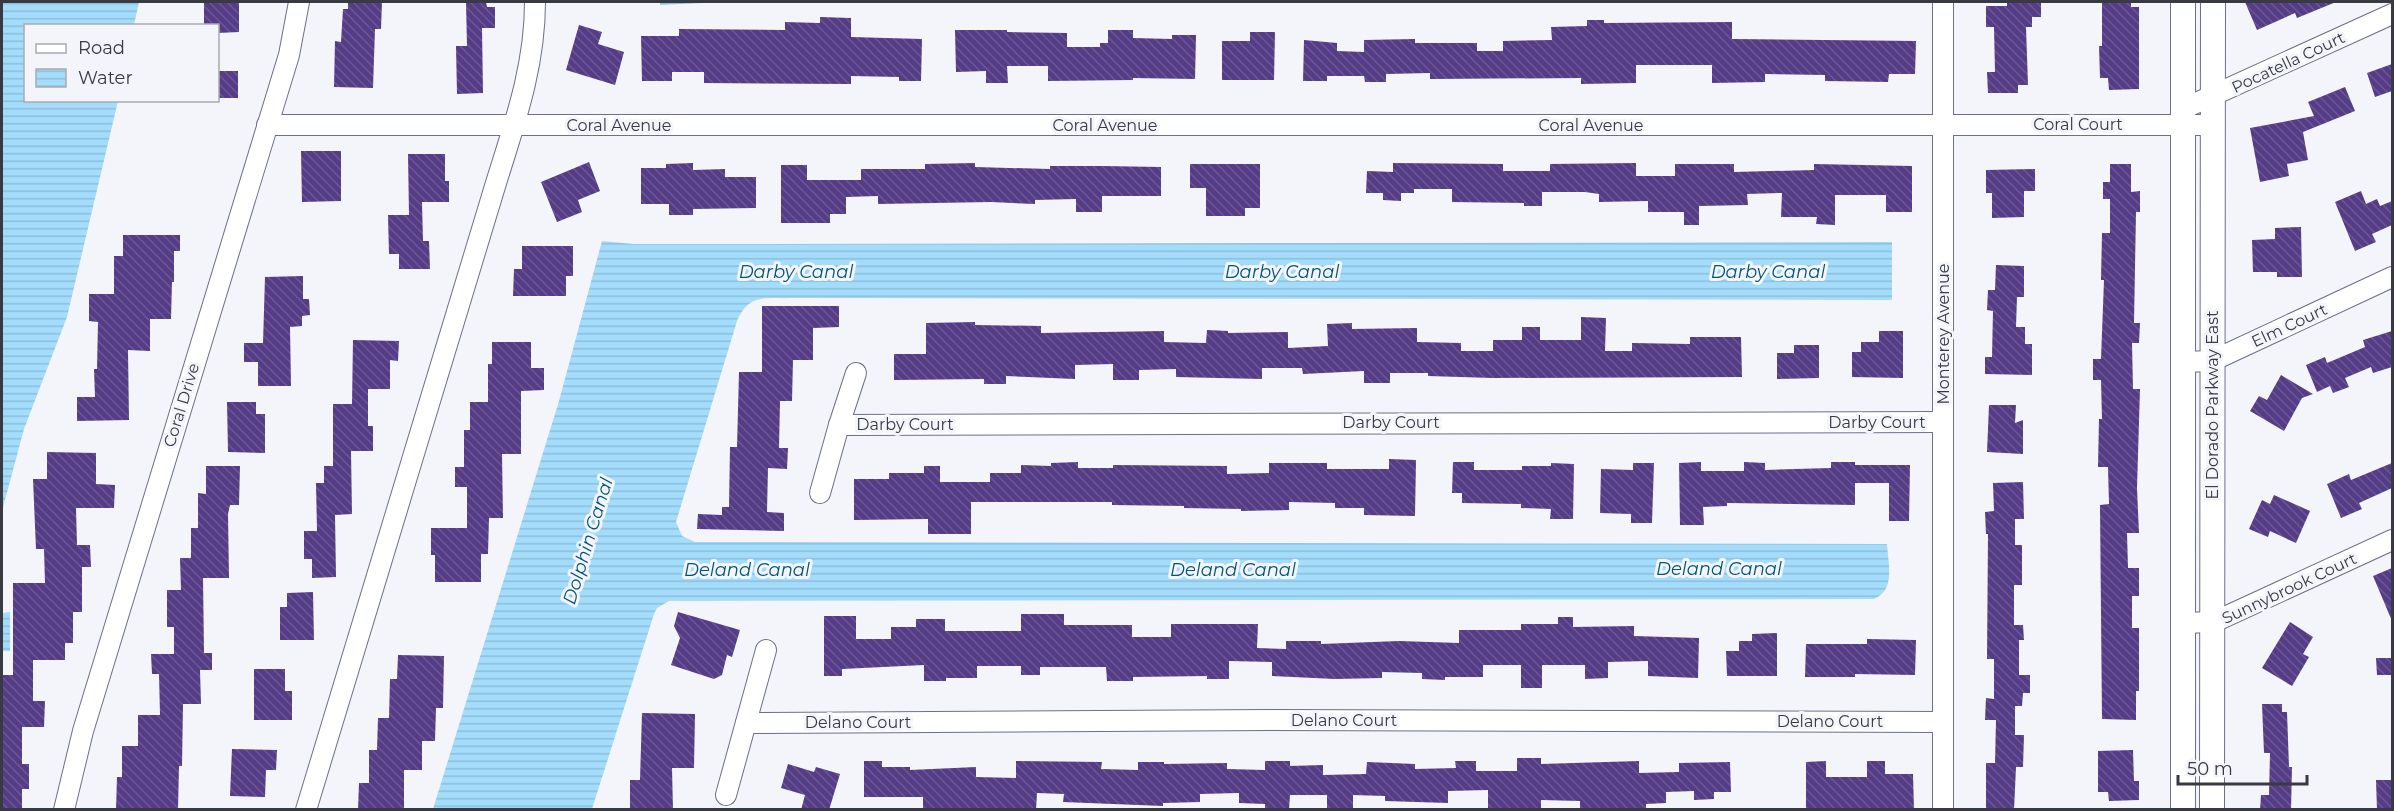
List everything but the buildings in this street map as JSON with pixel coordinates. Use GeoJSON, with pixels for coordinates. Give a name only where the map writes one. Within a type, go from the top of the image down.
{"type":"FeatureCollection","features":[{"type":"Feature","properties":{"kind":"street","name":"Coral Drive"},"geometry":{"type":"LineString","coordinates":[[64,810],[83,731],[292,44],[299,2]]}},
{"type":"Feature","properties":{"kind":"street"},"geometry":{"type":"LineString","coordinates":[[306,810],[495,183],[515,125],[532,51],[535,2]]}},
{"type":"Feature","properties":{"kind":"street","name":"Monterey Avenue"},"geometry":{"type":"LineString","coordinates":[[1943,2],[1943,810]]}},
{"type":"Feature","properties":{"kind":"street","name":"El Dorado Parkway East"},"geometry":{"type":"LineString","coordinates":[[2182,810],[2183,2]]}},
{"type":"Feature","properties":{"kind":"street","name":"El Dorado Parkway East"},"geometry":{"type":"LineString","coordinates":[[2212,810],[2213,2]]}},
{"type":"Feature","properties":{"kind":"street","name":"Pocatella Court"},"geometry":{"type":"LineString","coordinates":[[2183,117],[2212,96],[2392,14]]}},
{"type":"Feature","properties":{"kind":"street","name":"Coral Court"},"geometry":{"type":"LineString","coordinates":[[1944,124],[2183,117],[2212,125]]}},
{"type":"Feature","properties":{"kind":"street","name":"Coral Avenue"},"geometry":{"type":"LineString","coordinates":[[267,125],[387,123],[515,125],[1944,124]]}},
{"type":"Feature","properties":{"kind":"street","name":"Elm Court"},"geometry":{"type":"LineString","coordinates":[[2182,362],[2212,361],[2392,277]]}},
{"type":"Feature","properties":{"kind":"street","name":"Darby Court"},"geometry":{"type":"LineString","coordinates":[[820,493],[856,374]]}},
{"type":"Feature","properties":{"kind":"street","name":"Darby Court"},"geometry":{"type":"LineString","coordinates":[[839,425],[1942,422]]}},
{"type":"Feature","properties":{"kind":"street","name":"Sunnybrook Court"},"geometry":{"type":"LineString","coordinates":[[2182,623],[2214,622],[2392,540]]}},
{"type":"Feature","properties":{"kind":"street"},"geometry":{"type":"LineString","coordinates":[[726,795],[766,650]]}},
{"type":"Feature","properties":{"kind":"street","name":"Delano Court"},"geometry":{"type":"LineString","coordinates":[[746,723],[1269,720],[1943,722]]}},
{"type":"Feature","properties":{"kind":"water"},"geometry":{"type":"Polygon","coordinates":[[[2,2],[139,2],[134,24],[24,24],[24,102],[118,102],[67,317],[24,429],[2,511],[2,2]]]}},
{"type":"Feature","properties":{"kind":"water"},"geometry":{"type":"Polygon","coordinates":[[[660,2],[723,2],[660,5],[660,2]]]}},
{"type":"Feature","properties":{"kind":"water"},"geometry":{"type":"Polygon","coordinates":[[[602,241],[634,244],[1892,242],[1892,300],[759,299],[747,306],[737,321],[676,522],[682,536],[695,542],[1887,544],[1888,583],[1881,595],[1874,599],[669,601],[657,608],[654,614],[592,809],[433,809],[559,401],[602,241]]]}},
{"type":"Feature","properties":{"kind":"water"},"geometry":{"type":"Polygon","coordinates":[[[10,612],[10,651],[2,651],[2,613],[10,612]]]}},
{"type":"Feature","properties":{"kind":"water label","name":"Darby Canal"},"geometry":{"type":"Point","coordinates":[796,272]}},
{"type":"Feature","properties":{"kind":"water label","name":"Darby Canal"},"geometry":{"type":"Point","coordinates":[1282,272]}},
{"type":"Feature","properties":{"kind":"water label","name":"Darby Canal"},"geometry":{"type":"Point","coordinates":[1768,272]}},
{"type":"Feature","properties":{"kind":"water label","name":"Dolphin Canal"},"geometry":{"type":"Point","coordinates":[588,541]}},
{"type":"Feature","properties":{"kind":"water label","name":"Deland Canal"},"geometry":{"type":"Point","coordinates":[1719,569]}},
{"type":"Feature","properties":{"kind":"water label","name":"Deland Canal"},"geometry":{"type":"Point","coordinates":[747,570]}},
{"type":"Feature","properties":{"kind":"water label","name":"Deland Canal"},"geometry":{"type":"Point","coordinates":[1233,570]}}]}
